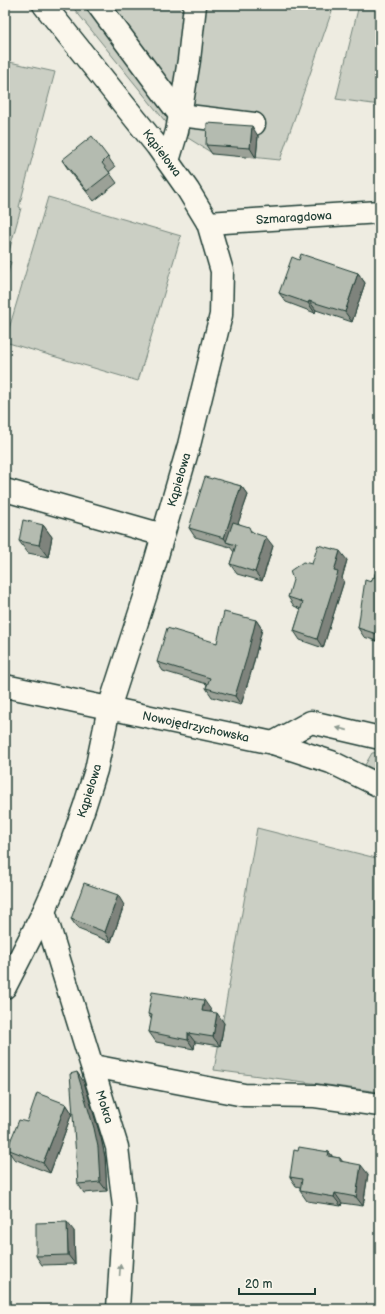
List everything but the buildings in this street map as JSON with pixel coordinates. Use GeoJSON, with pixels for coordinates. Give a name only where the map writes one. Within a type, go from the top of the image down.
{"type":"FeatureCollection","features":[{"type":"Feature","properties":{"kind":"street","name":"Kąpielowa"},"geometry":{"type":"LineString","coordinates":[[5,987],[14,949],[44,911],[60,875],[84,808],[96,770],[109,708],[146,594],[189,444],[221,315],[222,271],[208,223],[188,190],[157,146],[44,5]]}},
{"type":"Feature","properties":{"kind":"street"},"geometry":{"type":"LineString","coordinates":[[98,5],[180,115],[254,124]]}},
{"type":"Feature","properties":{"kind":"street"},"geometry":{"type":"LineString","coordinates":[[168,161],[180,115],[189,60],[195,5]]}},
{"type":"Feature","properties":{"kind":"street","name":"Szmaragdowa"},"geometry":{"type":"LineString","coordinates":[[208,223],[380,212]]}},
{"type":"Feature","properties":{"kind":"street"},"geometry":{"type":"LineString","coordinates":[[5,490],[163,535]]}},
{"type":"Feature","properties":{"kind":"street","name":"Nowojędrzychowska"},"geometry":{"type":"LineString","coordinates":[[5,686],[273,743],[331,762],[380,786]]}},
{"type":"Feature","properties":{"kind":"street"},"geometry":{"type":"LineString","coordinates":[[273,743],[310,722],[380,738]]}},
{"type":"Feature","properties":{"kind":"street","name":"Mokra"},"geometry":{"type":"LineString","coordinates":[[44,911],[117,1147],[124,1207],[118,1309]]}},
{"type":"Feature","properties":{"kind":"street"},"geometry":{"type":"LineString","coordinates":[[92,1066],[244,1095],[315,1096],[380,1105]]}},
{"type":"Feature","properties":{"kind":"shaded area"},"geometry":{"type":"Polygon","coordinates":[[[71,5],[334,5],[280,160],[212,153],[169,126],[71,5]]]}},
{"type":"Feature","properties":{"kind":"shaded area"},"geometry":{"type":"Polygon","coordinates":[[[359,5],[380,5],[380,105],[336,99],[359,5]]]}},
{"type":"Feature","properties":{"kind":"shaded area"},"geometry":{"type":"Polygon","coordinates":[[[5,61],[55,72],[19,207],[21,208],[8,255],[5,260],[5,61]]]}},
{"type":"Feature","properties":{"kind":"shaded area"},"geometry":{"type":"Polygon","coordinates":[[[48,197],[181,236],[138,381],[5,342],[48,197]]]}},
{"type":"Feature","properties":{"kind":"shaded area"},"geometry":{"type":"Polygon","coordinates":[[[5,260],[11,262],[5,283],[5,260]]]}},
{"type":"Feature","properties":{"kind":"shaded area"},"geometry":{"type":"Polygon","coordinates":[[[380,752],[380,772],[365,765],[372,753],[380,752]]]}},
{"type":"Feature","properties":{"kind":"shaded area"},"geometry":{"type":"Polygon","coordinates":[[[257,828],[380,859],[380,1092],[214,1070],[257,828]]]}}]}
